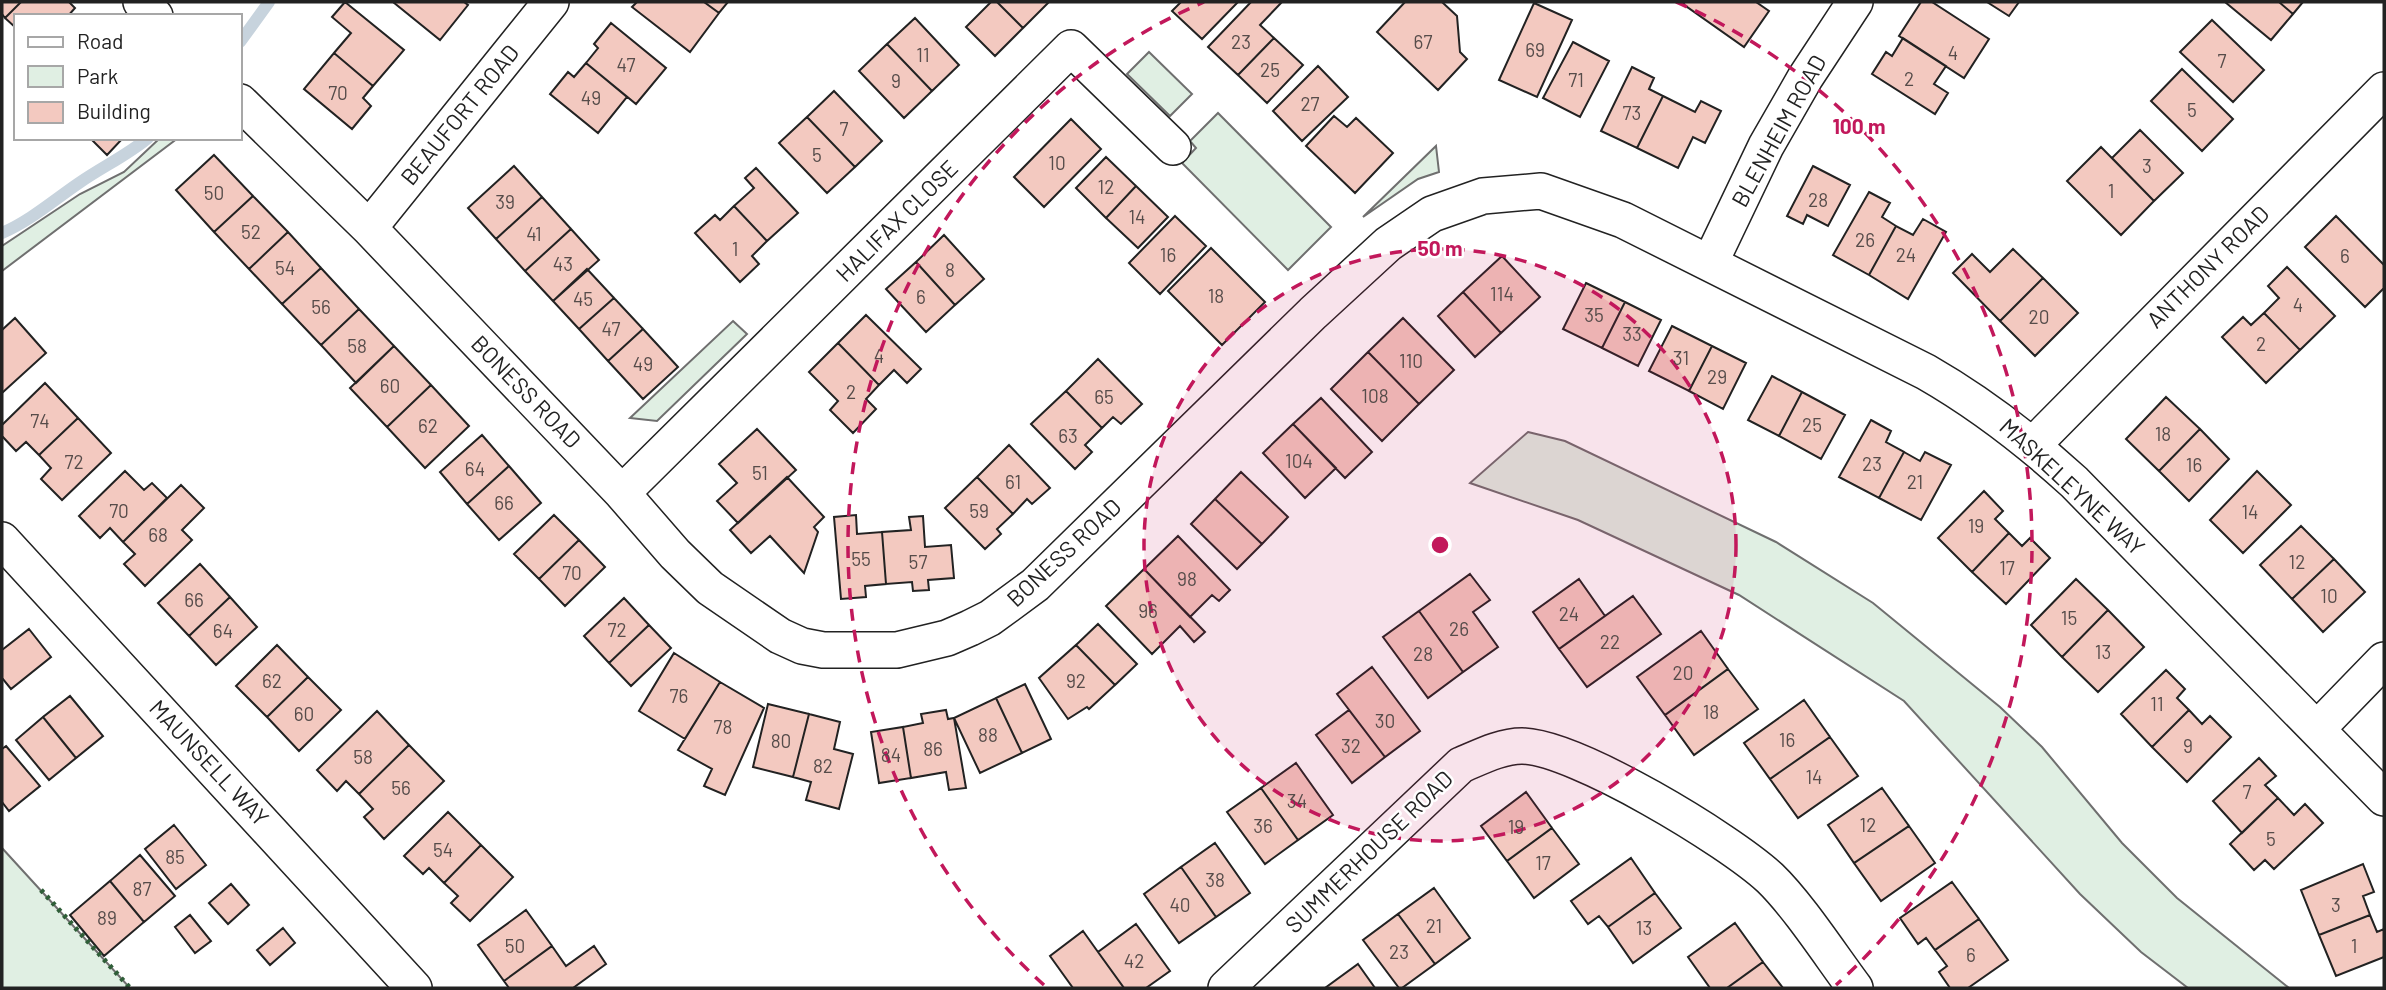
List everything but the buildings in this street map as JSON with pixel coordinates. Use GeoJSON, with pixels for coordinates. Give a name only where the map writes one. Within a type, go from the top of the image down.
{"type":"FeatureCollection","features":[{"type":"Feature","properties":{"kind":"street","name":"BEAUFORT ROAD"},"geometry":{"type":"LineString","coordinates":[[369,228],[551,2]]}},
{"type":"Feature","properties":{"kind":"street","name":"BLENHEIM ROAD"},"geometry":{"type":"LineString","coordinates":[[1710,263],[1766,146],[1805,78],[1854,2]]}},
{"type":"Feature","properties":{"kind":"street","name":"HALIFAX CLOSE"},"geometry":{"type":"LineString","coordinates":[[622,493],[1071,48],[1173,147]]}},
{"type":"Feature","properties":{"kind":"street","name":"ANTHONY ROAD"},"geometry":{"type":"LineString","coordinates":[[2033,444],[2384,90]]}},
{"type":"Feature","properties":{"kind":"street","name":"BONESS ROAD"},"geometry":{"type":"LineString","coordinates":[[242,104],[369,228],[710,588],[780,636],[802,646],[847,652],[897,650],[947,638],[990,618],[1035,584],[1303,323],[1410,226],[1449,205],[1510,191],[1541,191],[1623,220]]}},
{"type":"Feature","properties":{"kind":"street","name":"MASKELEYNE WAY"},"geometry":{"type":"LineString","coordinates":[[1623,220],[1926,372],[1971,398],[2033,444],[2318,728],[2384,798]]}},
{"type":"Feature","properties":{"kind":"street","name":"MAUNSELL WAY"},"geometry":{"type":"LineString","coordinates":[[2,540],[414,988]]}},
{"type":"Feature","properties":{"kind":"street"},"geometry":{"type":"LineString","coordinates":[[2318,728],[2384,660]]}},
{"type":"Feature","properties":{"kind":"street","name":"SUMMERHOUSE ROAD"},"geometry":{"type":"LineString","coordinates":[[1229,987],[1461,765],[1490,752],[1522,746],[1558,754],[1595,769],[1730,845],[1771,880],[1855,988]]}},
{"type":"Feature","properties":{"kind":"green space"},"geometry":{"type":"Polygon","coordinates":[[[1149,52],[1192,94],[1170,116],[1127,74],[1149,52]]]}},
{"type":"Feature","properties":{"kind":"green space"},"geometry":{"type":"Polygon","coordinates":[[[1218,113],[1331,227],[1288,270],[1182,163],[1196,148],[1190,141],[1218,113]]]}},
{"type":"Feature","properties":{"kind":"green space"},"geometry":{"type":"Polygon","coordinates":[[[158,140],[175,140],[2,271],[2,246],[80,194],[124,172],[158,140]]]}},
{"type":"Feature","properties":{"kind":"green space"},"geometry":{"type":"Polygon","coordinates":[[[1436,146],[1439,172],[1418,179],[1363,217],[1436,146]]]}},
{"type":"Feature","properties":{"kind":"green space"},"geometry":{"type":"Polygon","coordinates":[[[733,321],[747,334],[657,421],[630,418],[733,321]]]}},
{"type":"Feature","properties":{"kind":"green space"},"geometry":{"type":"Polygon","coordinates":[[[1528,432],[1565,441],[1776,542],[1873,603],[2000,707],[2042,747],[2122,843],[2177,898],[2289,988],[2188,988],[2141,952],[2080,894],[1904,701],[1739,595],[1578,520],[1470,483],[1528,432]]]}},
{"type":"Feature","properties":{"kind":"green space"},"geometry":{"type":"Polygon","coordinates":[[[2,848],[130,988],[2,988],[2,848]]]}},
{"type":"Feature","properties":{"kind":"waterway"},"geometry":{"type":"LineString","coordinates":[[242,39],[269,2]]}},
{"type":"Feature","properties":{"kind":"waterway"},"geometry":{"type":"LineString","coordinates":[[2,233],[145,140]]}},
{"type":"Feature","properties":{"kind":"hedge"},"geometry":{"type":"LineString","coordinates":[[41,890],[130,988]]}}]}
